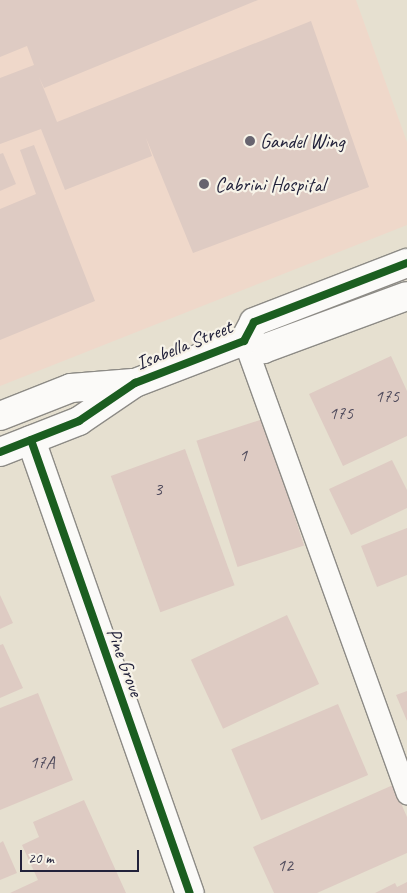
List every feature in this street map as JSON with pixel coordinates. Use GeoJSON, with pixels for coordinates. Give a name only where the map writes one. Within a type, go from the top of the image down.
{"type":"FeatureCollection","features":[{"type":"Feature","properties":{"kind":"street","name":"Isabella Street"},"geometry":{"type":"LineString","coordinates":[[0,452],[79,421],[135,383],[244,341],[254,322],[407,263]]}},
{"type":"Feature","properties":{"kind":"street","name":"Isabella Street"},"geometry":{"type":"LineString","coordinates":[[244,341],[263,349],[407,296]]}},
{"type":"Feature","properties":{"kind":"street","name":"Isabella Street"},"geometry":{"type":"LineString","coordinates":[[0,416],[71,388],[135,383]]}},
{"type":"Feature","properties":{"kind":"street","name":"Pine Grove"},"geometry":{"type":"LineString","coordinates":[[31,440],[190,893]]}},
{"type":"Feature","properties":{"kind":"lane"},"geometry":{"type":"LineString","coordinates":[[244,341],[407,794]]}},
{"type":"Feature","properties":{"kind":"shaded area","name":"Cabrini Hospital"},"geometry":{"type":"Polygon","coordinates":[[[0,0],[356,0],[407,142],[407,225],[0,386],[0,0]]]}},
{"type":"Feature","properties":{"kind":"building","name":"Gandel Wing"},"geometry":{"type":"Polygon","coordinates":[[[0,0],[258,0],[44,88],[39,77],[57,122],[311,21],[369,187],[193,253],[146,138],[152,156],[65,190],[41,129],[0,144],[0,78],[34,65],[27,46],[0,57],[0,0]]]}},
{"type":"Feature","properties":{"kind":"building"},"geometry":{"type":"Polygon","coordinates":[[[34,145],[95,301],[0,340],[0,209],[36,194],[20,150],[34,145]]]}},
{"type":"Feature","properties":{"kind":"building"},"geometry":{"type":"Polygon","coordinates":[[[3,153],[16,184],[0,191],[0,154],[3,153]]]}},
{"type":"Feature","properties":{"kind":"building"},"geometry":{"type":"Polygon","coordinates":[[[391,356],[407,391],[407,436],[343,466],[309,394],[391,356]]]}},
{"type":"Feature","properties":{"kind":"building"},"geometry":{"type":"Polygon","coordinates":[[[263,419],[304,545],[238,567],[196,441],[263,419]]]}},
{"type":"Feature","properties":{"kind":"building"},"geometry":{"type":"Polygon","coordinates":[[[185,449],[235,585],[160,612],[111,476],[185,449]]]}},
{"type":"Feature","properties":{"kind":"building"},"geometry":{"type":"Polygon","coordinates":[[[392,460],[407,490],[407,508],[351,535],[329,489],[392,460]]]}},
{"type":"Feature","properties":{"kind":"building"},"geometry":{"type":"Polygon","coordinates":[[[407,528],[407,575],[377,587],[361,546],[407,528]]]}},
{"type":"Feature","properties":{"kind":"building"},"geometry":{"type":"Polygon","coordinates":[[[0,595],[13,623],[0,629],[0,595]]]}},
{"type":"Feature","properties":{"kind":"building"},"geometry":{"type":"Polygon","coordinates":[[[287,615],[319,684],[223,729],[191,660],[287,615]]]}},
{"type":"Feature","properties":{"kind":"building"},"geometry":{"type":"Polygon","coordinates":[[[3,644],[23,688],[0,698],[0,645],[3,644]]]}},
{"type":"Feature","properties":{"kind":"building"},"geometry":{"type":"Polygon","coordinates":[[[407,691],[407,721],[396,695],[407,691]]]}},
{"type":"Feature","properties":{"kind":"building"},"geometry":{"type":"Polygon","coordinates":[[[38,693],[73,780],[0,810],[0,708],[38,693]]]}},
{"type":"Feature","properties":{"kind":"building"},"geometry":{"type":"Polygon","coordinates":[[[338,704],[368,775],[261,820],[231,749],[338,704]]]}},
{"type":"Feature","properties":{"kind":"building"},"geometry":{"type":"Polygon","coordinates":[[[393,785],[407,817],[407,853],[317,893],[274,893],[253,847],[393,785]]]}},
{"type":"Feature","properties":{"kind":"building"},"geometry":{"type":"Polygon","coordinates":[[[84,800],[126,893],[10,893],[38,880],[22,845],[39,837],[33,822],[84,800]]]}},
{"type":"Feature","properties":{"kind":"building"},"geometry":{"type":"Polygon","coordinates":[[[3,841],[17,873],[0,880],[0,843],[3,841]]]}},
{"type":"Feature","properties":{"kind":"building"},"geometry":{"type":"Polygon","coordinates":[[[407,882],[407,893],[375,893],[395,883],[397,887],[407,882]]]}},
{"type":"Feature","properties":{"kind":"cycle path"},"geometry":{"type":"LineString","coordinates":[[0,452],[79,421],[135,383],[244,341],[254,322],[407,263]]}},
{"type":"Feature","properties":{"kind":"cycle path"},"geometry":{"type":"LineString","coordinates":[[31,440],[190,893]]}},
{"type":"Feature","properties":{"kind":"place","name":"Gandel Wing"},"geometry":{"type":"Point","coordinates":[250,141]}},
{"type":"Feature","properties":{"kind":"place","name":"Cabrini Hospital"},"geometry":{"type":"Point","coordinates":[204,184]}}]}
